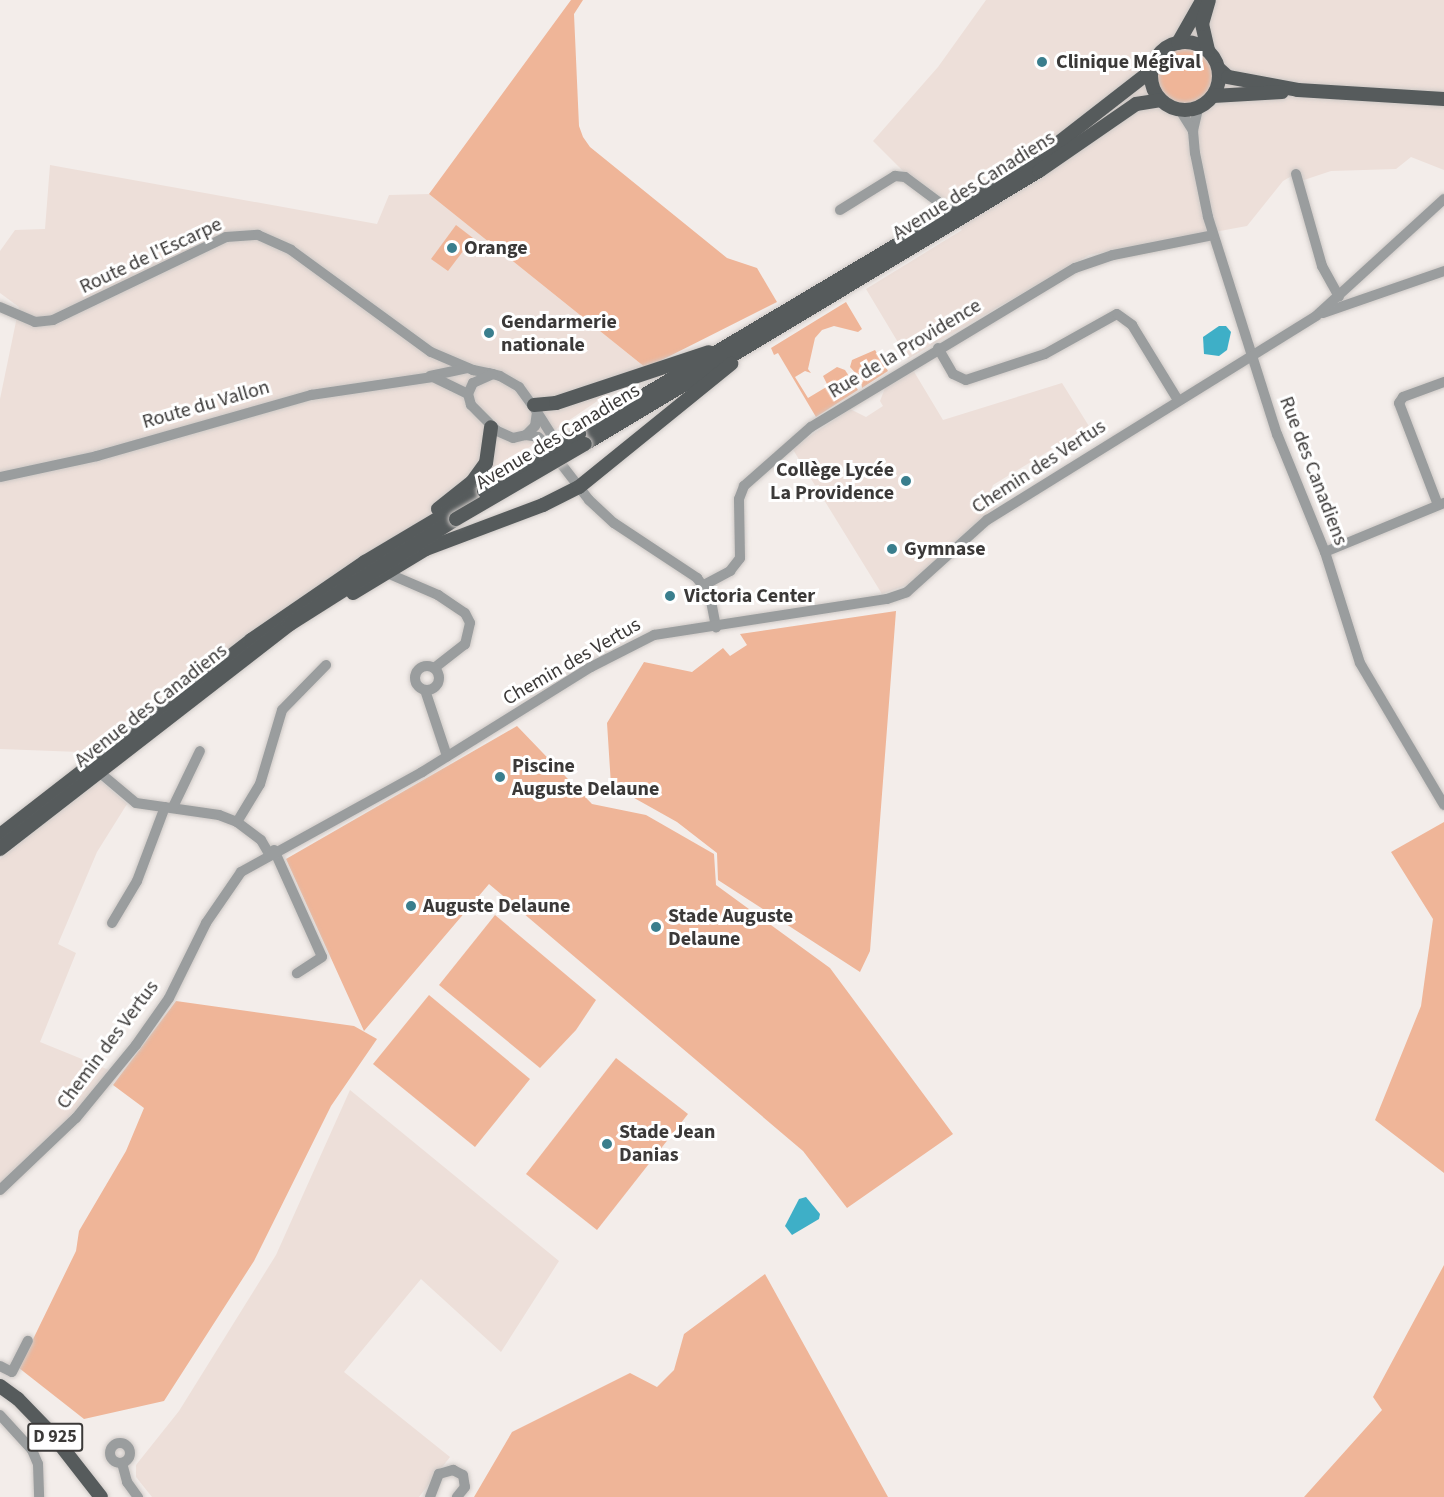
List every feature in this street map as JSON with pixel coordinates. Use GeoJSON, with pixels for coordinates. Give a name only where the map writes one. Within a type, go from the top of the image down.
{"type":"FeatureCollection","features":[{"type":"Feature","properties":{"kind":"main road"},"geometry":{"type":"LineString","coordinates":[[1202,0],[1178,43],[1158,56],[1152,70],[1153,86],[1161,100],[1180,110],[1198,109],[1213,96],[1219,69]]}},
{"type":"Feature","properties":{"kind":"main road"},"geometry":{"type":"LineString","coordinates":[[1209,0],[1202,24],[1208,50],[1219,69],[1228,77],[1298,90]]}},
{"type":"Feature","properties":{"kind":"main road"},"geometry":{"type":"LineString","coordinates":[[1178,43],[1193,43],[1208,50]]}},
{"type":"Feature","properties":{"kind":"main road","name":"Avenue des Canadiens"},"geometry":{"type":"LineString","coordinates":[[0,849],[290,624],[714,353],[1060,145],[1152,70]]}},
{"type":"Feature","properties":{"kind":"main road"},"geometry":{"type":"LineString","coordinates":[[1213,96],[1298,90],[1444,91]]}},
{"type":"Feature","properties":{"kind":"main road"},"geometry":{"type":"LineString","coordinates":[[1347,91],[1444,99]]}},
{"type":"Feature","properties":{"kind":"main road","name":"Avenue des Canadiens"},"geometry":{"type":"LineString","coordinates":[[0,835],[251,640],[365,562],[484,491],[741,351],[1039,171],[1136,104],[1161,100]]}},
{"type":"Feature","properties":{"kind":"main road"},"geometry":{"type":"LineString","coordinates":[[536,409],[556,404],[704,351],[714,353]]}},
{"type":"Feature","properties":{"kind":"main road"},"geometry":{"type":"LineString","coordinates":[[290,624],[303,623],[426,549],[549,503],[579,487],[729,367],[741,351]]}},
{"type":"Feature","properties":{"kind":"main road"},"geometry":{"type":"LineString","coordinates":[[365,562],[472,482],[489,456],[491,428]]}},
{"type":"Feature","properties":{"kind":"main road","name":"D 925"},"geometry":{"type":"LineString","coordinates":[[0,1386],[18,1399],[51,1432],[101,1497]]}},
{"type":"Feature","properties":{"kind":"street","name":"Rue des Canadiens"},"geometry":{"type":"LineString","coordinates":[[1193,131],[1198,109]]}},
{"type":"Feature","properties":{"kind":"street","name":"Rue des Canadiens"},"geometry":{"type":"LineString","coordinates":[[1180,110],[1193,131],[1214,235],[1277,434],[1325,552],[1360,663],[1444,805]]}},
{"type":"Feature","properties":{"kind":"street"},"geometry":{"type":"LineString","coordinates":[[1296,174],[1322,266],[1339,297]]}},
{"type":"Feature","properties":{"kind":"street"},"geometry":{"type":"LineString","coordinates":[[840,210],[895,176],[905,177],[944,206],[957,208]]}},
{"type":"Feature","properties":{"kind":"street"},"geometry":{"type":"LineString","coordinates":[[933,197],[937,209],[934,222]]}},
{"type":"Feature","properties":{"kind":"street","name":"Chemin des Vertus"},"geometry":{"type":"LineString","coordinates":[[0,1190],[76,1118],[169,998],[226,890],[241,872],[271,852],[326,826],[638,641],[654,634],[716,627],[900,596],[987,520],[1252,353],[1317,315],[1444,199]]}},
{"type":"Feature","properties":{"kind":"street","name":"Route de l'Escarpe"},"geometry":{"type":"LineString","coordinates":[[0,307],[35,322],[53,320],[212,242],[247,234],[267,237],[291,250],[431,352],[468,368],[493,374]]}},
{"type":"Feature","properties":{"kind":"street","name":"Rue de la Providence"},"geometry":{"type":"LineString","coordinates":[[704,585],[730,571],[740,558],[739,499],[751,476],[811,427],[938,348],[1093,261],[1214,235]]}},
{"type":"Feature","properties":{"kind":"street"},"geometry":{"type":"LineString","coordinates":[[1317,315],[1444,271]]}},
{"type":"Feature","properties":{"kind":"street"},"geometry":{"type":"LineString","coordinates":[[938,348],[953,374],[966,380],[1046,354],[1117,314],[1132,325],[1178,400]]}},
{"type":"Feature","properties":{"kind":"street","name":"Route de l'Escarpe"},"geometry":{"type":"LineString","coordinates":[[431,352],[444,376]]}},
{"type":"Feature","properties":{"kind":"street","name":"Route du Vallon"},"geometry":{"type":"LineString","coordinates":[[0,477],[98,456],[292,399],[444,376],[468,368]]}},
{"type":"Feature","properties":{"kind":"street"},"geometry":{"type":"LineString","coordinates":[[468,394],[477,379],[493,374],[519,387],[536,409],[567,460],[568,470]]}},
{"type":"Feature","properties":{"kind":"street"},"geometry":{"type":"LineString","coordinates":[[444,376],[468,394],[475,412],[491,428],[508,436],[538,437],[568,470],[579,487],[614,523],[689,571],[704,585],[714,605],[716,627]]}},
{"type":"Feature","properties":{"kind":"street"},"geometry":{"type":"LineString","coordinates":[[1325,552],[1441,504],[1399,403],[1403,397],[1444,382]]}},
{"type":"Feature","properties":{"kind":"street"},"geometry":{"type":"LineString","coordinates":[[526,435],[535,426],[536,409]]}},
{"type":"Feature","properties":{"kind":"street"},"geometry":{"type":"LineString","coordinates":[[387,573],[438,595],[465,613],[470,623],[465,644],[440,674],[433,689],[425,690]]}},
{"type":"Feature","properties":{"kind":"street"},"geometry":{"type":"LineString","coordinates":[[237,822],[260,784],[282,710],[326,665]]}},
{"type":"Feature","properties":{"kind":"street"},"geometry":{"type":"LineString","coordinates":[[440,674],[423,666],[416,672],[415,680],[425,690],[447,756]]}},
{"type":"Feature","properties":{"kind":"street"},"geometry":{"type":"LineString","coordinates":[[112,923],[137,881],[169,807],[200,751]]}},
{"type":"Feature","properties":{"kind":"street"},"geometry":{"type":"LineString","coordinates":[[99,772],[136,803],[169,807],[237,822],[261,840],[271,852],[322,957],[297,973]]}},
{"type":"Feature","properties":{"kind":"street"},"geometry":{"type":"LineString","coordinates":[[0,1366],[12,1372],[28,1341]]}},
{"type":"Feature","properties":{"kind":"street"},"geometry":{"type":"LineString","coordinates":[[0,1415],[32,1450],[38,1464],[39,1497]]}},
{"type":"Feature","properties":{"kind":"street"},"geometry":{"type":"LineString","coordinates":[[122,1463],[127,1482],[138,1497]]}},
{"type":"Feature","properties":{"kind":"street"},"geometry":{"type":"LineString","coordinates":[[430,1497],[439,1474],[453,1470],[463,1475],[465,1487],[457,1497]]}},
{"type":"Feature","properties":{"kind":"shaded area"},"geometry":{"type":"Polygon","coordinates":[[[571,0],[583,0],[574,14],[579,126],[583,137],[590,147],[727,258],[757,268],[777,302],[646,368],[429,194],[571,0]]]}},
{"type":"Feature","properties":{"kind":"shaded area"},"geometry":{"type":"Polygon","coordinates":[[[986,0],[1444,0],[1444,170],[1411,157],[1396,169],[1331,171],[1298,182],[1295,174],[1283,181],[1247,226],[1089,255],[908,359],[866,289],[962,230],[873,141],[938,67],[986,0]]]}},
{"type":"Feature","properties":{"kind":"shaded area"},"geometry":{"type":"Polygon","coordinates":[[[1179,46],[1191,46],[1206,54],[1214,69],[1214,81],[1206,96],[1191,104],[1179,104],[1164,96],[1156,81],[1156,69],[1164,54],[1179,46]]]}},
{"type":"Feature","properties":{"kind":"shaded area"},"geometry":{"type":"Polygon","coordinates":[[[50,165],[377,224],[389,195],[429,194],[646,368],[80,752],[0,749],[0,399],[19,307],[0,293],[0,251],[15,230],[45,229],[50,165]]]}},
{"type":"Feature","properties":{"kind":"shaded area","name":"Orange"},"geometry":{"type":"Polygon","coordinates":[[[456,225],[473,238],[448,271],[431,259],[456,225]]]}},
{"type":"Feature","properties":{"kind":"shaded area"},"geometry":{"type":"Polygon","coordinates":[[[846,302],[862,329],[858,332],[834,326],[822,330],[815,338],[808,369],[811,373],[805,371],[795,377],[808,398],[828,386],[823,376],[837,367],[845,370],[858,390],[816,417],[778,353],[774,355],[771,348],[846,302]]]}},
{"type":"Feature","properties":{"kind":"shaded area"},"geometry":{"type":"Polygon","coordinates":[[[875,350],[888,371],[862,388],[861,379],[850,367],[852,360],[875,350]]]}},
{"type":"Feature","properties":{"kind":"shaded area","name":"Collège Lycée La Providence"},"geometry":{"type":"Polygon","coordinates":[[[913,370],[943,420],[1062,383],[1092,431],[1072,437],[993,485],[990,493],[997,506],[909,584],[882,594],[792,448],[850,409],[866,417],[883,406],[880,401],[885,388],[913,370]]]}},
{"type":"Feature","properties":{"kind":"shaded area"},"geometry":{"type":"Polygon","coordinates":[[[896,611],[870,951],[860,972],[718,880],[717,853],[677,822],[611,785],[607,723],[644,662],[692,672],[723,648],[730,656],[747,645],[740,634],[896,611]]]}},
{"type":"Feature","properties":{"kind":"shaded area","name":"Stade Auguste Delaune"},"geometry":{"type":"Polygon","coordinates":[[[517,726],[592,804],[646,815],[714,854],[716,885],[830,968],[953,1134],[847,1208],[803,1151],[489,884],[364,1031],[286,859],[517,726]]]}},
{"type":"Feature","properties":{"kind":"shaded area"},"geometry":{"type":"Polygon","coordinates":[[[99,779],[127,804],[97,852],[58,944],[76,953],[40,1042],[109,1070],[72,1116],[0,1188],[0,859],[99,779]]]}},
{"type":"Feature","properties":{"kind":"shaded area"},"geometry":{"type":"Polygon","coordinates":[[[1444,822],[1444,1173],[1375,1120],[1421,1006],[1433,919],[1391,852],[1444,822]]]}},
{"type":"Feature","properties":{"kind":"shaded area"},"geometry":{"type":"Polygon","coordinates":[[[495,915],[596,1000],[576,1030],[540,1068],[439,985],[495,915]]]}},
{"type":"Feature","properties":{"kind":"shaded area"},"geometry":{"type":"Polygon","coordinates":[[[429,995],[530,1079],[475,1147],[373,1064],[429,995]]]}},
{"type":"Feature","properties":{"kind":"shaded area"},"geometry":{"type":"Polygon","coordinates":[[[176,1001],[354,1026],[377,1039],[331,1106],[254,1261],[164,1401],[84,1419],[19,1368],[76,1251],[79,1231],[126,1151],[144,1108],[113,1085],[176,1001]]]}},
{"type":"Feature","properties":{"kind":"shaded area","name":"Stade Jean Danias"},"geometry":{"type":"Polygon","coordinates":[[[616,1058],[688,1114],[597,1230],[526,1174],[616,1058]]]}},
{"type":"Feature","properties":{"kind":"shaded area"},"geometry":{"type":"Polygon","coordinates":[[[350,1090],[559,1261],[501,1352],[421,1279],[344,1372],[450,1457],[419,1497],[152,1497],[136,1477],[136,1465],[179,1411],[276,1255],[350,1090]]]}},
{"type":"Feature","properties":{"kind":"shaded area"},"geometry":{"type":"Polygon","coordinates":[[[1444,1265],[1444,1497],[1304,1497],[1382,1410],[1373,1397],[1444,1265]]]}},
{"type":"Feature","properties":{"kind":"shaded area"},"geometry":{"type":"Polygon","coordinates":[[[765,1274],[888,1497],[474,1497],[512,1432],[630,1373],[657,1387],[674,1370],[684,1334],[765,1274]]]}},
{"type":"Feature","properties":{"kind":"water"},"geometry":{"type":"Polygon","coordinates":[[[1219,326],[1226,326],[1231,332],[1227,350],[1219,356],[1204,354],[1203,337],[1219,326]]]}},
{"type":"Feature","properties":{"kind":"water"},"geometry":{"type":"Polygon","coordinates":[[[806,1197],[820,1214],[819,1219],[792,1235],[785,1226],[799,1199],[806,1197]]]}},
{"type":"Feature","properties":{"kind":"place","name":"Clinique Mégival"},"geometry":{"type":"Point","coordinates":[1042,62]}},
{"type":"Feature","properties":{"kind":"place","name":"Orange"},"geometry":{"type":"Point","coordinates":[452,248]}},
{"type":"Feature","properties":{"kind":"place","name":"Gendarmerie nationale"},"geometry":{"type":"Point","coordinates":[489,333]}},
{"type":"Feature","properties":{"kind":"place","name":"Collège Lycée La Providence"},"geometry":{"type":"Point","coordinates":[906,481]}},
{"type":"Feature","properties":{"kind":"place","name":"Gymnase"},"geometry":{"type":"Point","coordinates":[892,549]}},
{"type":"Feature","properties":{"kind":"place","name":"Victoria Center"},"geometry":{"type":"Point","coordinates":[670,596]}},
{"type":"Feature","properties":{"kind":"place","name":"Piscine Auguste Delaune"},"geometry":{"type":"Point","coordinates":[500,777]}},
{"type":"Feature","properties":{"kind":"place","name":"Auguste Delaune"},"geometry":{"type":"Point","coordinates":[411,906]}},
{"type":"Feature","properties":{"kind":"place","name":"Stade Auguste Delaune"},"geometry":{"type":"Point","coordinates":[656,927]}},
{"type":"Feature","properties":{"kind":"place","name":"Stade Jean Danias"},"geometry":{"type":"Point","coordinates":[607,1144]}}]}
